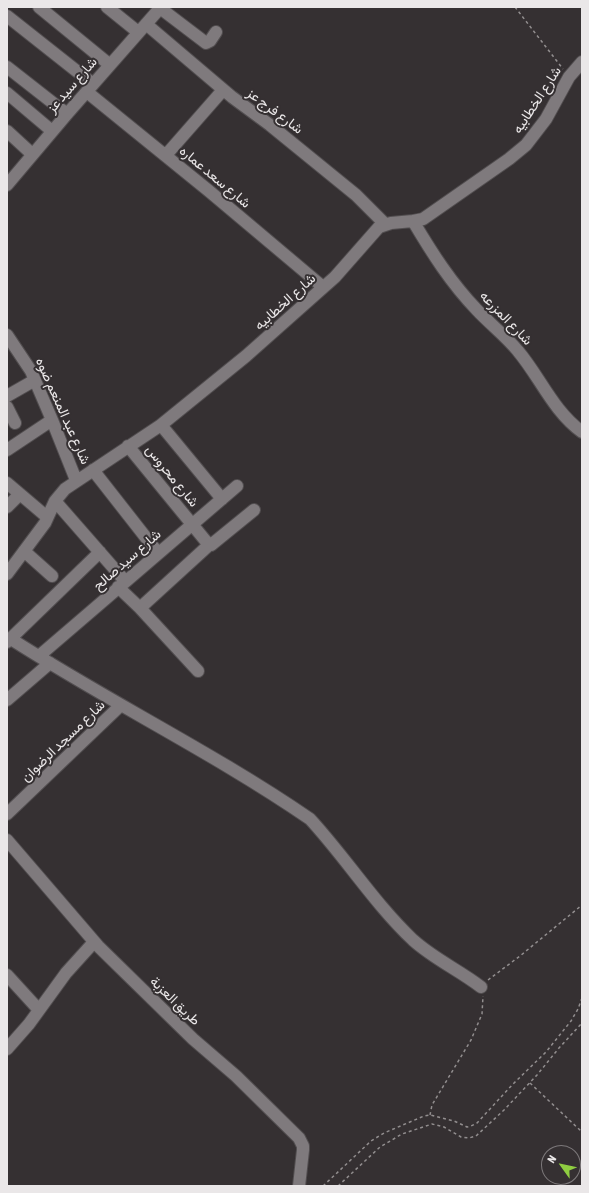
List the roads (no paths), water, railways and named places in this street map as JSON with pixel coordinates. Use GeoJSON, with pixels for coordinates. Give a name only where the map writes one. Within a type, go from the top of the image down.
{"type":"FeatureCollection","features":[{"type":"Feature","properties":{"kind":"street"},"geometry":{"type":"LineString","coordinates":[[39,7],[110,65]]}},
{"type":"Feature","properties":{"kind":"street","name":"شارع فرج عز"},"geometry":{"type":"LineString","coordinates":[[107,7],[142,28],[270,125],[356,195],[385,224]]}},
{"type":"Feature","properties":{"kind":"street"},"geometry":{"type":"LineString","coordinates":[[161,7],[206,43],[210,41],[216,32]]}},
{"type":"Feature","properties":{"kind":"street","name":"شارع سيد عز"},"geometry":{"type":"LineString","coordinates":[[7,185],[32,154],[161,7]]}},
{"type":"Feature","properties":{"kind":"street","name":"شارع سعد عماره"},"geometry":{"type":"LineString","coordinates":[[7,16],[166,155],[323,287]]}},
{"type":"Feature","properties":{"kind":"street","name":"شارع الخطابيه"},"geometry":{"type":"LineString","coordinates":[[7,574],[45,523],[55,501],[65,489],[76,480],[161,425],[246,356],[345,266],[374,232],[385,224],[413,221],[429,216],[526,146],[546,118],[569,77],[582,62]]}},
{"type":"Feature","properties":{"kind":"street"},"geometry":{"type":"LineString","coordinates":[[7,67],[67,114]]}},
{"type":"Feature","properties":{"kind":"street"},"geometry":{"type":"LineString","coordinates":[[166,155],[223,90]]}},
{"type":"Feature","properties":{"kind":"street"},"geometry":{"type":"LineString","coordinates":[[7,93],[52,131]]}},
{"type":"Feature","properties":{"kind":"street"},"geometry":{"type":"LineString","coordinates":[[7,131],[32,154]]}},
{"type":"Feature","properties":{"kind":"street","name":"شارع المزرعه"},"geometry":{"type":"LineString","coordinates":[[413,221],[450,280],[477,310],[518,350],[564,417],[582,432]]}},
{"type":"Feature","properties":{"kind":"street","name":"شارع عبد المنعم ضوه"},"geometry":{"type":"LineString","coordinates":[[7,335],[26,363],[35,380],[76,480]]}},
{"type":"Feature","properties":{"kind":"street"},"geometry":{"type":"LineString","coordinates":[[7,396],[35,380]]}},
{"type":"Feature","properties":{"kind":"street"},"geometry":{"type":"LineString","coordinates":[[7,407],[15,423]]}},
{"type":"Feature","properties":{"kind":"street"},"geometry":{"type":"LineString","coordinates":[[7,450],[52,420]]}},
{"type":"Feature","properties":{"kind":"street"},"geometry":{"type":"LineString","coordinates":[[161,425],[222,499]]}},
{"type":"Feature","properties":{"kind":"street","name":"شارع محروس"},"geometry":{"type":"LineString","coordinates":[[128,446],[209,545]]}},
{"type":"Feature","properties":{"kind":"street"},"geometry":{"type":"LineString","coordinates":[[93,470],[158,553]]}},
{"type":"Feature","properties":{"kind":"street"},"geometry":{"type":"LineString","coordinates":[[7,483],[47,517]]}},
{"type":"Feature","properties":{"kind":"street","name":"شارع سيد صالح"},"geometry":{"type":"LineString","coordinates":[[39,656],[237,486]]}},
{"type":"Feature","properties":{"kind":"street"},"geometry":{"type":"LineString","coordinates":[[7,507],[20,494]]}},
{"type":"Feature","properties":{"kind":"street"},"geometry":{"type":"LineString","coordinates":[[55,501],[100,552],[140,608],[198,671]]}},
{"type":"Feature","properties":{"kind":"street"},"geometry":{"type":"LineString","coordinates":[[140,608],[209,545],[211,545],[254,510]]}},
{"type":"Feature","properties":{"kind":"street"},"geometry":{"type":"LineString","coordinates":[[24,551],[52,576]]}},
{"type":"Feature","properties":{"kind":"street"},"geometry":{"type":"LineString","coordinates":[[100,552],[9,640],[208,754],[310,819],[390,916],[414,941],[481,987]]}},
{"type":"Feature","properties":{"kind":"street"},"geometry":{"type":"LineString","coordinates":[[7,700],[50,663]]}},
{"type":"Feature","properties":{"kind":"street","name":"شارع مسجد الرضوان"},"geometry":{"type":"LineString","coordinates":[[7,814],[121,705]]}},
{"type":"Feature","properties":{"kind":"street","name":"طريق العزبة"},"geometry":{"type":"LineString","coordinates":[[7,840],[94,942],[193,1039],[236,1076],[299,1138],[303,1146],[300,1186]]}},
{"type":"Feature","properties":{"kind":"street"},"geometry":{"type":"LineString","coordinates":[[7,1049],[29,1024],[66,973],[94,942]]}},
{"type":"Feature","properties":{"kind":"street"},"geometry":{"type":"LineString","coordinates":[[7,974],[39,1010]]}}]}
